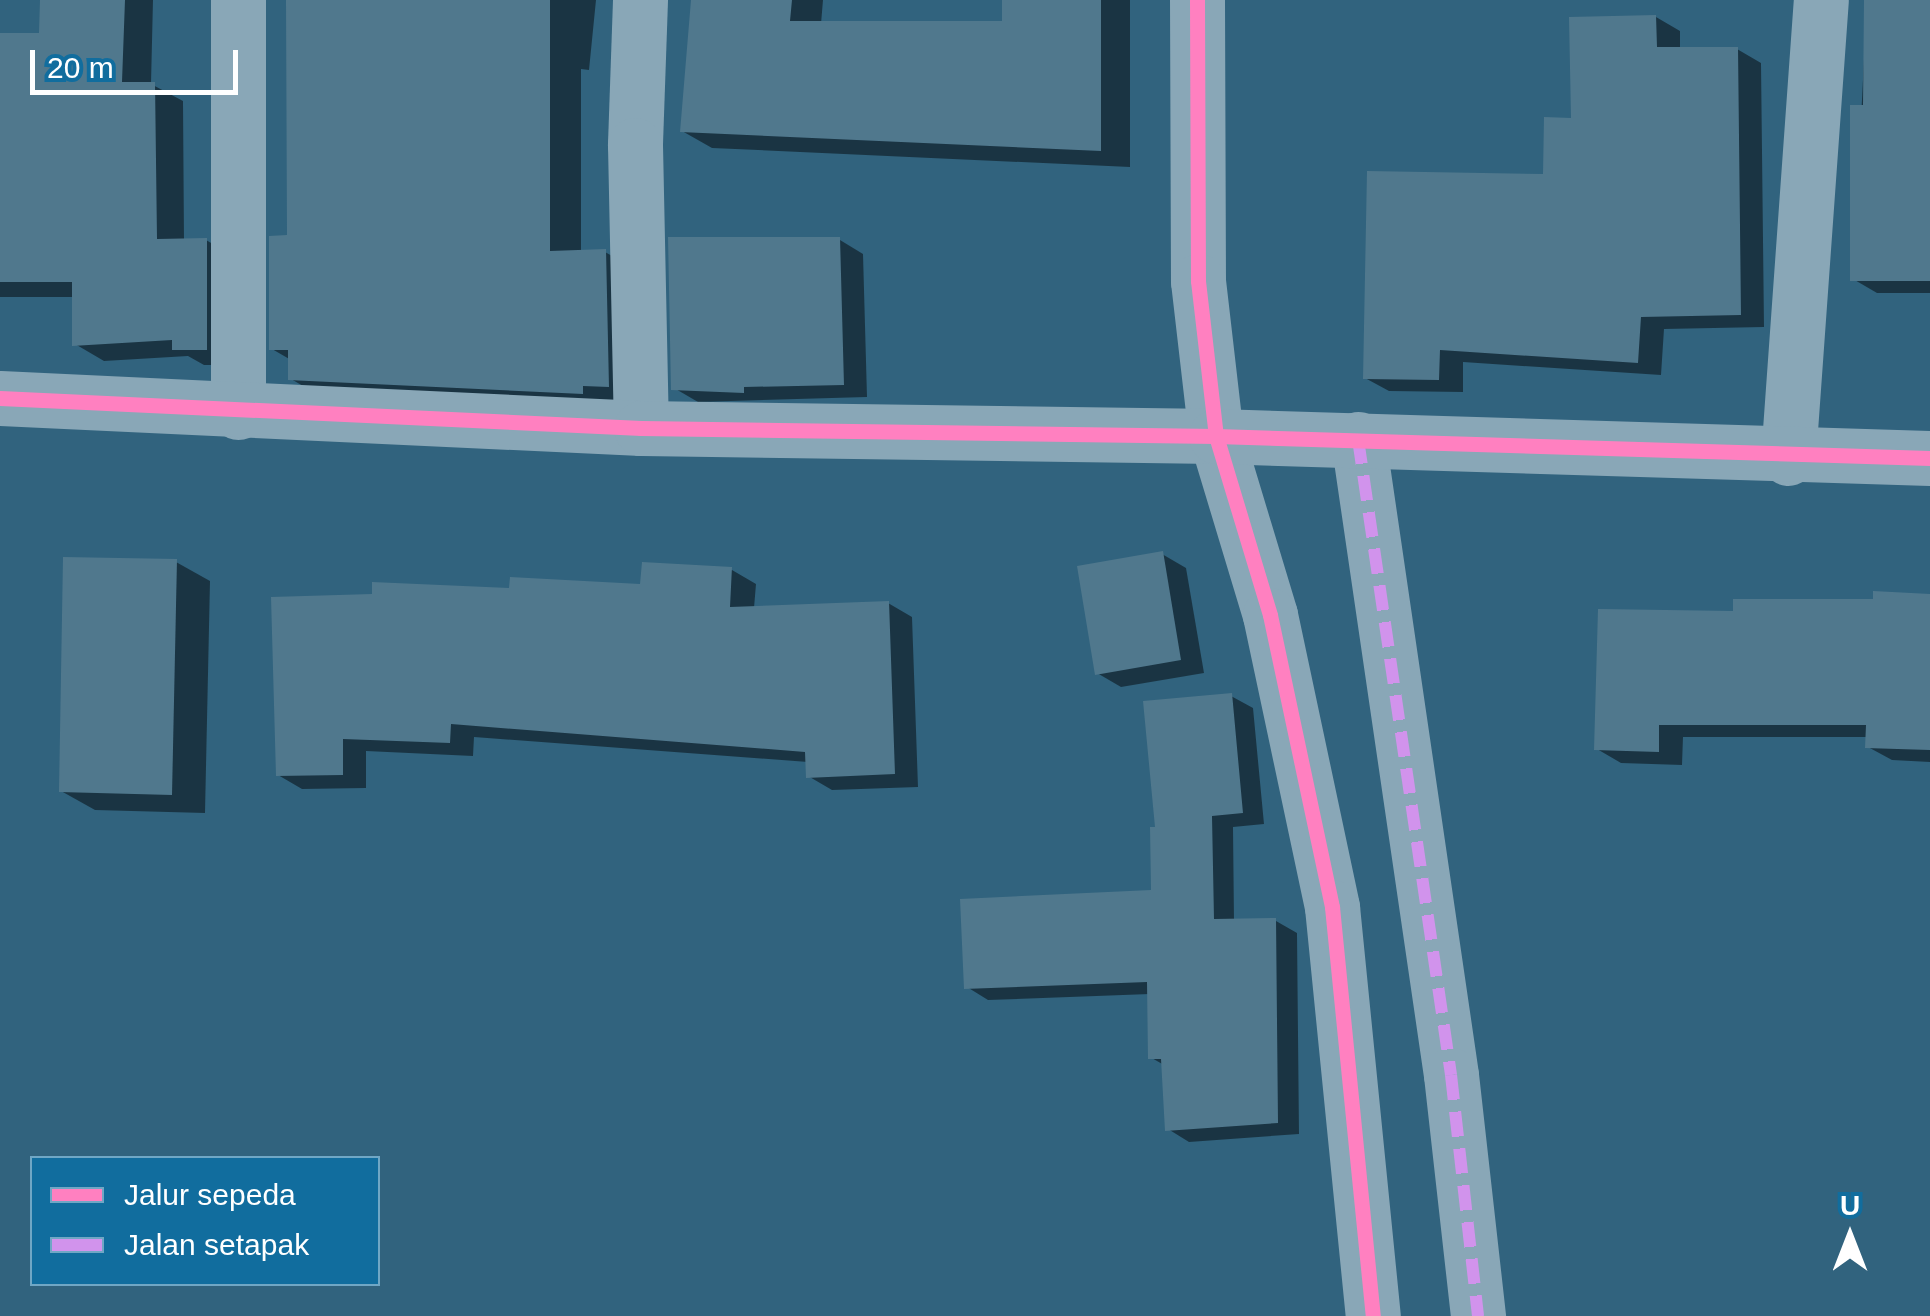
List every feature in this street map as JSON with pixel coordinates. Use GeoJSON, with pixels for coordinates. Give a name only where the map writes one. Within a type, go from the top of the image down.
{"type":"FeatureCollection","features":[{"type":"Feature","properties":{"kind":"street"},"geometry":{"type":"LineString","coordinates":[[238,0],[238,412]]}},
{"type":"Feature","properties":{"kind":"street"},"geometry":{"type":"LineString","coordinates":[[640,0],[641,428]]}},
{"type":"Feature","properties":{"kind":"street"},"geometry":{"type":"LineString","coordinates":[[1197,0],[1198,281],[1216,436],[1270,616],[1328,888],[1372,1316]]}},
{"type":"Feature","properties":{"kind":"street"},"geometry":{"type":"LineString","coordinates":[[1788,458],[1821,0]]}},
{"type":"Feature","properties":{"kind":"street"},"geometry":{"type":"LineString","coordinates":[[0,398],[641,428],[1216,436],[1788,458],[1930,458]]}},
{"type":"Feature","properties":{"kind":"street"},"geometry":{"type":"LineString","coordinates":[[1358,440],[1451,1075],[1478,1316]]}},
{"type":"Feature","properties":{"kind":"building"},"geometry":{"type":"Polygon","coordinates":[[[40,0],[125,0],[122,82],[155,82],[157,239],[207,238],[207,350],[172,350],[172,340],[72,346],[72,282],[0,282],[0,33],[39,33],[40,0]]]}},
{"type":"Feature","properties":{"kind":"building"},"geometry":{"type":"Polygon","coordinates":[[[286,0],[550,0],[550,251],[606,249],[609,387],[583,386],[583,394],[288,380],[288,350],[269,350],[269,236],[287,235],[286,0]]]}},
{"type":"Feature","properties":{"kind":"building"},"geometry":{"type":"Polygon","coordinates":[[[691,0],[792,0],[790,21],[1002,21],[1002,0],[1101,0],[1101,151],[680,132],[691,0]]]}},
{"type":"Feature","properties":{"kind":"building"},"geometry":{"type":"Polygon","coordinates":[[[1864,0],[1930,0],[1930,281],[1850,281],[1850,105],[1863,105],[1864,0]]]}},
{"type":"Feature","properties":{"kind":"building"},"geometry":{"type":"Polygon","coordinates":[[[1656,15],[1657,47],[1738,47],[1741,315],[1641,317],[1638,363],[1440,350],[1439,380],[1363,379],[1367,171],[1543,174],[1544,117],[1571,118],[1569,17],[1656,15]]]}},
{"type":"Feature","properties":{"kind":"building"},"geometry":{"type":"Polygon","coordinates":[[[668,237],[840,237],[844,385],[744,387],[744,393],[671,390],[668,237]]]}},
{"type":"Feature","properties":{"kind":"building"},"geometry":{"type":"Polygon","coordinates":[[[1163,551],[1181,660],[1095,675],[1077,566],[1163,551]]]}},
{"type":"Feature","properties":{"kind":"building"},"geometry":{"type":"Polygon","coordinates":[[[63,557],[177,559],[172,795],[59,792],[63,557]]]}},
{"type":"Feature","properties":{"kind":"building"},"geometry":{"type":"Polygon","coordinates":[[[642,562],[732,567],[730,607],[889,601],[895,774],[806,778],[805,752],[451,724],[450,743],[343,739],[343,775],[276,776],[271,597],[372,594],[372,582],[509,588],[510,577],[640,584],[642,562]]]}},
{"type":"Feature","properties":{"kind":"building"},"geometry":{"type":"Polygon","coordinates":[[[1873,591],[1930,594],[1930,750],[1865,748],[1866,725],[1659,725],[1659,752],[1594,750],[1598,609],[1733,611],[1733,599],[1873,599],[1873,591]]]}},
{"type":"Feature","properties":{"kind":"building"},"geometry":{"type":"Polygon","coordinates":[[[1232,693],[1243,813],[1212,816],[1214,919],[1276,918],[1278,1123],[1165,1131],[1161,1059],[1148,1059],[1147,982],[964,989],[960,899],[1151,890],[1150,827],[1155,827],[1143,701],[1232,693]]]}},
{"type":"Feature","properties":{"kind":"marked path"},"geometry":{"type":"LineString","coordinates":[[1358,439],[1451,1075],[1478,1316]]}},
{"type":"Feature","properties":{"kind":"cycle path"},"geometry":{"type":"LineString","coordinates":[[1197,0],[1198,281],[1216,436],[1270,615],[1332,907],[1373,1316]]}},
{"type":"Feature","properties":{"kind":"cycle path"},"geometry":{"type":"LineString","coordinates":[[0,398],[641,428],[1216,436],[1930,458]]}}]}
